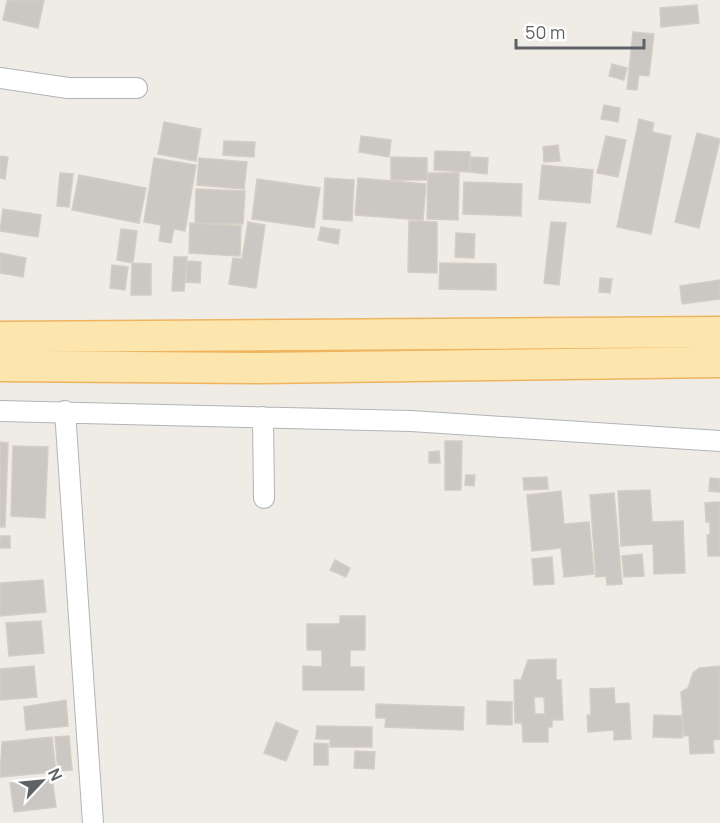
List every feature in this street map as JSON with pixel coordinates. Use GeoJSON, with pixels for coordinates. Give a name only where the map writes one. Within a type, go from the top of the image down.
{"type":"FeatureCollection","features":[{"type":"Feature","properties":{"kind":"main road"},"geometry":{"type":"LineString","coordinates":[[644,363],[648,348],[647,331]]}},
{"type":"Feature","properties":{"kind":"main road"},"geometry":{"type":"LineString","coordinates":[[0,337],[720,332]]}},
{"type":"Feature","properties":{"kind":"main road"},"geometry":{"type":"LineString","coordinates":[[0,366],[260,368],[720,362]]}},
{"type":"Feature","properties":{"kind":"street"},"geometry":{"type":"LineString","coordinates":[[0,78],[68,88],[137,88]]}},
{"type":"Feature","properties":{"kind":"street"},"geometry":{"type":"LineString","coordinates":[[0,411],[411,421],[720,441]]}},
{"type":"Feature","properties":{"kind":"street"},"geometry":{"type":"LineString","coordinates":[[65,411],[93,823]]}},
{"type":"Feature","properties":{"kind":"street"},"geometry":{"type":"LineString","coordinates":[[263,417],[264,498]]}},
{"type":"Feature","properties":{"kind":"building"},"geometry":{"type":"Polygon","coordinates":[[[44,0],[38,28],[3,20],[7,1],[44,0]]]}},
{"type":"Feature","properties":{"kind":"building"},"geometry":{"type":"Polygon","coordinates":[[[697,5],[699,23],[661,27],[660,8],[697,5]]]}},
{"type":"Feature","properties":{"kind":"building"},"geometry":{"type":"Polygon","coordinates":[[[633,32],[654,34],[649,76],[639,75],[637,90],[627,89],[633,32]]]}},
{"type":"Feature","properties":{"kind":"building"},"geometry":{"type":"Polygon","coordinates":[[[612,64],[627,68],[624,80],[609,76],[612,64]]]}},
{"type":"Feature","properties":{"kind":"building"},"geometry":{"type":"Polygon","coordinates":[[[604,105],[620,108],[618,122],[601,119],[604,105]]]}},
{"type":"Feature","properties":{"kind":"building"},"geometry":{"type":"Polygon","coordinates":[[[639,119],[654,123],[652,132],[671,136],[651,234],[617,227],[639,119]]]}},
{"type":"Feature","properties":{"kind":"building"},"geometry":{"type":"Polygon","coordinates":[[[164,122],[201,129],[196,161],[158,154],[164,122]]]}},
{"type":"Feature","properties":{"kind":"building"},"geometry":{"type":"Polygon","coordinates":[[[697,133],[720,139],[699,228],[675,222],[697,133]]]}},
{"type":"Feature","properties":{"kind":"building"},"geometry":{"type":"Polygon","coordinates":[[[361,136],[391,140],[389,157],[359,152],[361,136]]]}},
{"type":"Feature","properties":{"kind":"building"},"geometry":{"type":"Polygon","coordinates":[[[606,136],[626,140],[618,177],[597,173],[606,136]]]}},
{"type":"Feature","properties":{"kind":"building"},"geometry":{"type":"Polygon","coordinates":[[[224,141],[255,142],[254,157],[223,155],[224,141]]]}},
{"type":"Feature","properties":{"kind":"building"},"geometry":{"type":"Polygon","coordinates":[[[558,145],[560,161],[544,162],[543,147],[558,145]]]}},
{"type":"Feature","properties":{"kind":"building"},"geometry":{"type":"Polygon","coordinates":[[[435,151],[470,152],[469,172],[434,170],[435,151]]]}},
{"type":"Feature","properties":{"kind":"building"},"geometry":{"type":"Polygon","coordinates":[[[0,156],[8,157],[5,179],[0,178],[0,156]]]}},
{"type":"Feature","properties":{"kind":"building"},"geometry":{"type":"Polygon","coordinates":[[[391,157],[427,158],[427,180],[391,180],[391,157]]]}},
{"type":"Feature","properties":{"kind":"building"},"geometry":{"type":"Polygon","coordinates":[[[471,157],[488,158],[487,174],[470,172],[471,157]]]}},
{"type":"Feature","properties":{"kind":"building"},"geometry":{"type":"Polygon","coordinates":[[[154,158],[196,165],[185,231],[174,229],[171,243],[159,241],[161,225],[144,222],[154,158]]]}},
{"type":"Feature","properties":{"kind":"building"},"geometry":{"type":"Polygon","coordinates":[[[199,158],[247,162],[244,189],[197,185],[199,158]]]}},
{"type":"Feature","properties":{"kind":"building"},"geometry":{"type":"Polygon","coordinates":[[[542,165],[593,170],[590,203],[539,199],[542,165]]]}},
{"type":"Feature","properties":{"kind":"building"},"geometry":{"type":"Polygon","coordinates":[[[60,173],[73,174],[69,207],[57,206],[60,173]]]}},
{"type":"Feature","properties":{"kind":"building"},"geometry":{"type":"Polygon","coordinates":[[[428,173],[459,173],[458,220],[427,219],[428,173]]]}},
{"type":"Feature","properties":{"kind":"building"},"geometry":{"type":"Polygon","coordinates":[[[79,175],[146,188],[139,223],[72,210],[79,175]]]}},
{"type":"Feature","properties":{"kind":"building"},"geometry":{"type":"Polygon","coordinates":[[[325,178],[354,180],[352,221],[323,219],[325,178]]]}},
{"type":"Feature","properties":{"kind":"building"},"geometry":{"type":"Polygon","coordinates":[[[358,178],[426,184],[423,220],[355,215],[358,178]]]}},
{"type":"Feature","properties":{"kind":"building"},"geometry":{"type":"Polygon","coordinates":[[[257,179],[320,188],[314,228],[252,219],[257,179]]]}},
{"type":"Feature","properties":{"kind":"building"},"geometry":{"type":"Polygon","coordinates":[[[464,182],[522,184],[521,216],[463,214],[464,182]]]}},
{"type":"Feature","properties":{"kind":"building"},"geometry":{"type":"Polygon","coordinates":[[[196,189],[245,191],[243,224],[195,223],[196,189]]]}},
{"type":"Feature","properties":{"kind":"building"},"geometry":{"type":"Polygon","coordinates":[[[3,209],[41,215],[38,237],[0,231],[3,209]]]}},
{"type":"Feature","properties":{"kind":"building"},"geometry":{"type":"Polygon","coordinates":[[[409,221],[437,222],[437,273],[408,272],[409,221]]]}},
{"type":"Feature","properties":{"kind":"building"},"geometry":{"type":"Polygon","coordinates":[[[248,222],[265,225],[256,288],[229,284],[233,258],[242,259],[248,222]]]}},
{"type":"Feature","properties":{"kind":"building"},"geometry":{"type":"Polygon","coordinates":[[[551,222],[566,223],[559,285],[544,283],[551,222]]]}},
{"type":"Feature","properties":{"kind":"building"},"geometry":{"type":"Polygon","coordinates":[[[190,223],[241,226],[240,256],[189,253],[190,223]]]}},
{"type":"Feature","properties":{"kind":"building"},"geometry":{"type":"Polygon","coordinates":[[[321,227],[340,230],[338,244],[318,240],[321,227]]]}},
{"type":"Feature","properties":{"kind":"building"},"geometry":{"type":"Polygon","coordinates":[[[121,229],[137,231],[133,263],[117,260],[121,229]]]}},
{"type":"Feature","properties":{"kind":"building"},"geometry":{"type":"Polygon","coordinates":[[[456,233],[475,234],[474,258],[455,257],[456,233]]]}},
{"type":"Feature","properties":{"kind":"building"},"geometry":{"type":"Polygon","coordinates":[[[0,253],[26,258],[23,277],[0,273],[0,253]]]}},
{"type":"Feature","properties":{"kind":"building"},"geometry":{"type":"Polygon","coordinates":[[[174,257],[187,257],[184,291],[172,291],[174,257]]]}},
{"type":"Feature","properties":{"kind":"building"},"geometry":{"type":"Polygon","coordinates":[[[187,261],[201,262],[200,283],[186,282],[187,261]]]}},
{"type":"Feature","properties":{"kind":"building"},"geometry":{"type":"Polygon","coordinates":[[[132,263],[151,264],[151,295],[131,295],[132,263]]]}},
{"type":"Feature","properties":{"kind":"building"},"geometry":{"type":"Polygon","coordinates":[[[440,263],[496,264],[496,290],[439,289],[440,263]]]}},
{"type":"Feature","properties":{"kind":"building"},"geometry":{"type":"Polygon","coordinates":[[[112,265],[128,267],[125,290],[110,288],[112,265]]]}},
{"type":"Feature","properties":{"kind":"building"},"geometry":{"type":"Polygon","coordinates":[[[600,278],[612,279],[610,293],[599,292],[600,278]]]}},
{"type":"Feature","properties":{"kind":"building"},"geometry":{"type":"Polygon","coordinates":[[[720,280],[720,299],[682,304],[680,286],[720,280]]]}},
{"type":"Feature","properties":{"kind":"building"},"geometry":{"type":"Polygon","coordinates":[[[445,441],[462,441],[461,490],[445,490],[445,441]]]}},
{"type":"Feature","properties":{"kind":"building"},"geometry":{"type":"Polygon","coordinates":[[[0,442],[8,443],[5,527],[0,527],[0,442]]]}},
{"type":"Feature","properties":{"kind":"building"},"geometry":{"type":"Polygon","coordinates":[[[13,446],[48,447],[45,518],[11,516],[13,446]]]}},
{"type":"Feature","properties":{"kind":"building"},"geometry":{"type":"Polygon","coordinates":[[[439,451],[440,463],[429,463],[429,452],[439,451]]]}},
{"type":"Feature","properties":{"kind":"building"},"geometry":{"type":"Polygon","coordinates":[[[466,475],[475,475],[474,486],[465,485],[466,475]]]}},
{"type":"Feature","properties":{"kind":"building"},"geometry":{"type":"Polygon","coordinates":[[[547,477],[548,489],[524,490],[523,478],[547,477]]]}},
{"type":"Feature","properties":{"kind":"building"},"geometry":{"type":"Polygon","coordinates":[[[710,478],[720,479],[720,492],[709,491],[710,478]]]}},
{"type":"Feature","properties":{"kind":"building"},"geometry":{"type":"Polygon","coordinates":[[[650,490],[652,522],[683,521],[685,573],[654,574],[653,544],[621,546],[618,491],[650,490]]]}},
{"type":"Feature","properties":{"kind":"building"},"geometry":{"type":"Polygon","coordinates":[[[561,491],[564,524],[589,522],[594,574],[564,577],[561,548],[532,551],[527,495],[561,491]]]}},
{"type":"Feature","properties":{"kind":"building"},"geometry":{"type":"Polygon","coordinates":[[[614,493],[622,584],[607,585],[606,576],[596,577],[590,495],[614,493]]]}},
{"type":"Feature","properties":{"kind":"building"},"geometry":{"type":"Polygon","coordinates":[[[720,502],[720,556],[708,556],[707,535],[710,535],[710,522],[706,522],[705,503],[720,502]]]}},
{"type":"Feature","properties":{"kind":"building"},"geometry":{"type":"Polygon","coordinates":[[[0,536],[10,536],[10,548],[0,548],[0,536]]]}},
{"type":"Feature","properties":{"kind":"building"},"geometry":{"type":"Polygon","coordinates":[[[642,554],[644,576],[624,577],[622,556],[642,554]]]}},
{"type":"Feature","properties":{"kind":"building"},"geometry":{"type":"Polygon","coordinates":[[[552,557],[554,584],[534,585],[532,559],[552,557]]]}},
{"type":"Feature","properties":{"kind":"building"},"geometry":{"type":"Polygon","coordinates":[[[335,560],[350,568],[346,577],[330,570],[335,560]]]}},
{"type":"Feature","properties":{"kind":"building"},"geometry":{"type":"Polygon","coordinates":[[[43,580],[46,612],[0,616],[0,583],[43,580]]]}},
{"type":"Feature","properties":{"kind":"building"},"geometry":{"type":"Polygon","coordinates":[[[340,616],[365,616],[365,650],[350,650],[350,667],[364,667],[364,690],[303,690],[303,666],[322,667],[322,650],[307,650],[307,624],[340,624],[340,616]]]}},
{"type":"Feature","properties":{"kind":"building"},"geometry":{"type":"Polygon","coordinates":[[[41,621],[44,653],[9,656],[6,623],[41,621]]]}},
{"type":"Feature","properties":{"kind":"building"},"geometry":{"type":"Polygon","coordinates":[[[556,659],[556,680],[561,680],[563,720],[552,720],[552,727],[548,727],[548,742],[523,742],[522,723],[515,723],[514,680],[521,680],[528,660],[556,659]],[[534,697],[535,714],[545,714],[544,697],[534,697]]]}},
{"type":"Feature","properties":{"kind":"building"},"geometry":{"type":"Polygon","coordinates":[[[34,666],[37,697],[0,700],[0,669],[34,666]]]}},
{"type":"Feature","properties":{"kind":"building"},"geometry":{"type":"Polygon","coordinates":[[[720,666],[720,739],[713,740],[714,753],[690,754],[689,735],[684,736],[681,692],[688,688],[693,673],[699,668],[720,666]]]}},
{"type":"Feature","properties":{"kind":"building"},"geometry":{"type":"Polygon","coordinates":[[[614,688],[615,704],[629,703],[631,739],[614,740],[614,730],[588,732],[587,715],[591,715],[590,689],[614,688]]]}},
{"type":"Feature","properties":{"kind":"building"},"geometry":{"type":"Polygon","coordinates":[[[66,700],[68,726],[26,730],[24,707],[66,700]]]}},
{"type":"Feature","properties":{"kind":"building"},"geometry":{"type":"Polygon","coordinates":[[[487,701],[512,702],[512,725],[487,724],[487,701]]]}},
{"type":"Feature","properties":{"kind":"building"},"geometry":{"type":"Polygon","coordinates":[[[376,704],[464,707],[463,730],[385,727],[386,718],[376,718],[376,704]]]}},
{"type":"Feature","properties":{"kind":"building"},"geometry":{"type":"Polygon","coordinates":[[[654,715],[682,716],[682,738],[653,737],[654,715]]]}},
{"type":"Feature","properties":{"kind":"building"},"geometry":{"type":"Polygon","coordinates":[[[276,722],[298,731],[286,761],[264,753],[276,722]]]}},
{"type":"Feature","properties":{"kind":"building"},"geometry":{"type":"Polygon","coordinates":[[[317,726],[372,727],[372,747],[330,747],[330,739],[316,739],[317,726]]]}},
{"type":"Feature","properties":{"kind":"building"},"geometry":{"type":"Polygon","coordinates":[[[69,736],[72,770],[58,771],[55,737],[69,736]]]}},
{"type":"Feature","properties":{"kind":"building"},"geometry":{"type":"Polygon","coordinates":[[[52,737],[56,772],[0,777],[2,742],[52,737]]]}},
{"type":"Feature","properties":{"kind":"building"},"geometry":{"type":"Polygon","coordinates":[[[314,743],[328,744],[328,765],[314,765],[314,743]]]}},
{"type":"Feature","properties":{"kind":"building"},"geometry":{"type":"Polygon","coordinates":[[[355,751],[375,752],[374,769],[354,768],[355,751]]]}},
{"type":"Feature","properties":{"kind":"building"},"geometry":{"type":"Polygon","coordinates":[[[52,777],[56,807],[14,812],[10,783],[52,777]]]}}]}
